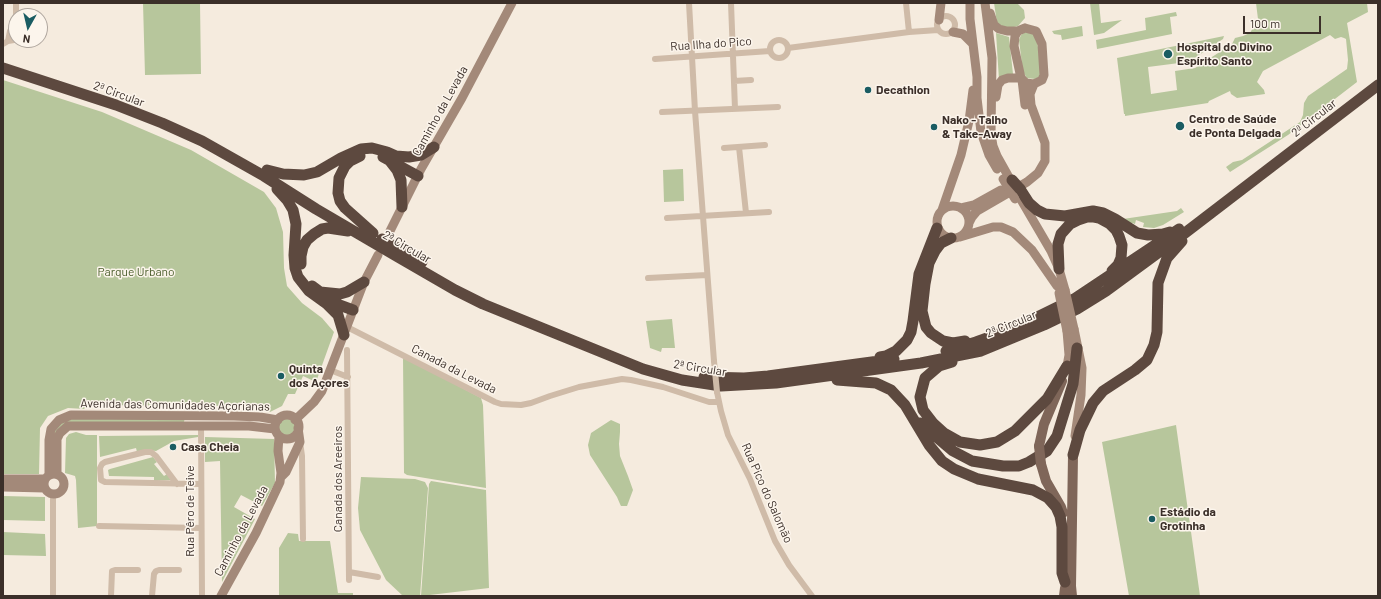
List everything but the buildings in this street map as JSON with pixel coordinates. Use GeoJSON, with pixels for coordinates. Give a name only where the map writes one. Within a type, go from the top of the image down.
{"type":"FeatureCollection","features":[{"type":"Feature","properties":{"kind":"highway","name":"2ª Circular"},"geometry":{"type":"LineString","coordinates":[[3,61],[117,99],[197,131],[266,173],[316,209],[371,236],[486,298],[638,360],[671,370],[704,376],[744,378],[919,356],[951,350],[1039,317],[1074,299],[1182,231],[1378,85]]}},
{"type":"Feature","properties":{"kind":"highway","name":"2ª Circular"},"geometry":{"type":"LineString","coordinates":[[3,68],[116,105],[202,141],[266,173]]}},
{"type":"Feature","properties":{"kind":"highway","name":"2ª Circular"},"geometry":{"type":"LineString","coordinates":[[371,236],[455,290],[482,304],[643,369],[682,380],[721,386],[746,385],[789,381],[921,363],[981,351],[1077,309],[1106,291],[1378,77]]}},
{"type":"Feature","properties":{"kind":"highway"},"geometry":{"type":"LineString","coordinates":[[371,236],[340,201],[338,193],[339,178],[345,166],[356,157],[362,155],[372,154],[391,157],[416,156],[434,147]]}},
{"type":"Feature","properties":{"kind":"highway"},"geometry":{"type":"LineString","coordinates":[[266,173],[304,175],[317,172],[341,158],[361,149],[372,148],[386,152],[391,157],[420,172]]}},
{"type":"Feature","properties":{"kind":"highway"},"geometry":{"type":"LineString","coordinates":[[391,157],[401,180],[402,207]]}},
{"type":"Feature","properties":{"kind":"highway"},"geometry":{"type":"LineString","coordinates":[[266,173],[287,200],[292,210],[296,224],[294,255],[295,268],[303,285],[319,295],[354,307]]}},
{"type":"Feature","properties":{"kind":"highway"},"geometry":{"type":"LineString","coordinates":[[1009,179],[1018,195],[1037,210],[1045,214],[1065,216],[1093,211],[1115,218],[1137,233],[1148,235],[1182,231],[1182,241],[1167,258],[1158,283],[1157,332],[1154,345],[1147,360],[1135,370],[1103,391],[1093,403],[1080,430],[1073,456]]}},
{"type":"Feature","properties":{"kind":"highway"},"geometry":{"type":"LineString","coordinates":[[1059,269],[1058,244],[1061,234],[1074,222],[1087,217],[1099,218],[1110,224],[1116,230],[1119,236],[1122,251],[1118,265],[1097,285]]}},
{"type":"Feature","properties":{"kind":"highway"},"geometry":{"type":"LineString","coordinates":[[345,331],[338,315],[307,282],[301,266],[301,256],[307,240],[322,229],[337,228],[371,236]]}},
{"type":"Feature","properties":{"kind":"highway"},"geometry":{"type":"LineString","coordinates":[[798,372],[808,368],[886,356],[896,351],[907,340],[911,332],[913,321],[919,274],[938,228]]}},
{"type":"Feature","properties":{"kind":"highway"},"geometry":{"type":"LineString","coordinates":[[956,237],[941,243],[935,250],[929,263],[922,304],[926,327],[931,333],[943,341],[953,343],[999,333]]}},
{"type":"Feature","properties":{"kind":"highway"},"geometry":{"type":"LineString","coordinates":[[319,295],[340,294],[347,292],[364,282]]}},
{"type":"Feature","properties":{"kind":"highway"},"geometry":{"type":"LineString","coordinates":[[910,414],[946,447],[972,461],[1003,466],[1018,466],[1047,451],[1057,436],[1073,384],[1077,348]]}},
{"type":"Feature","properties":{"kind":"highway"},"geometry":{"type":"LineString","coordinates":[[981,351],[939,366],[925,378],[920,397],[923,410],[933,423],[944,433],[960,442],[980,445],[992,443],[997,442],[1016,431],[1047,399],[1067,366]]}},
{"type":"Feature","properties":{"kind":"highway"},"geometry":{"type":"LineString","coordinates":[[789,381],[842,379],[876,383],[891,390],[898,396],[929,445],[942,461],[954,469],[978,479],[1033,490],[1048,498],[1056,507],[1060,516],[1062,526],[1062,573],[1068,591]]}},
{"type":"Feature","properties":{"kind":"main road"},"geometry":{"type":"LineString","coordinates":[[1067,366],[1060,387],[1044,424],[1040,446],[1041,464],[1046,481],[1061,507],[1063,516],[1068,591]]}},
{"type":"Feature","properties":{"kind":"main road"},"geometry":{"type":"LineString","coordinates":[[1068,591],[1073,456]]}},
{"type":"Feature","properties":{"kind":"street","name":"Caminho da Levada"},"geometry":{"type":"LineString","coordinates":[[390,231],[420,172],[462,98],[512,3]]}},
{"type":"Feature","properties":{"kind":"street","name":"Rua Pico do Salomão"},"geometry":{"type":"LineString","coordinates":[[688,3],[707,275],[718,402],[728,435],[750,480],[775,541],[789,565],[812,596]]}},
{"type":"Feature","properties":{"kind":"street"},"geometry":{"type":"LineString","coordinates":[[731,3],[735,109]]}},
{"type":"Feature","properties":{"kind":"street"},"geometry":{"type":"LineString","coordinates":[[906,3],[909,32]]}},
{"type":"Feature","properties":{"kind":"street"},"geometry":{"type":"LineString","coordinates":[[938,30],[941,3]]}},
{"type":"Feature","properties":{"kind":"street"},"geometry":{"type":"LineString","coordinates":[[970,3],[972,43],[975,60],[981,132],[989,155],[1009,179]]}},
{"type":"Feature","properties":{"kind":"street"},"geometry":{"type":"LineString","coordinates":[[985,3],[992,58],[991,134],[993,146],[1009,179]]}},
{"type":"Feature","properties":{"kind":"street"},"geometry":{"type":"LineString","coordinates":[[989,3],[991,18],[994,25],[1002,30],[1018,31],[1026,28],[1036,31],[1041,39],[1044,75],[1042,80],[1034,84],[1030,84],[1022,79],[1008,78],[1002,80],[998,85],[994,114],[991,117]]}},
{"type":"Feature","properties":{"kind":"street"},"geometry":{"type":"LineString","coordinates":[[924,30],[945,17],[952,19],[955,26],[952,32]]}},
{"type":"Feature","properties":{"kind":"street"},"geometry":{"type":"LineString","coordinates":[[788,48],[924,30],[938,30],[943,34],[950,34],[952,32],[963,34],[972,43]]}},
{"type":"Feature","properties":{"kind":"street"},"geometry":{"type":"LineString","coordinates":[[942,210],[949,206],[961,208],[974,205],[1024,177],[1036,166],[1040,155],[1040,144],[1025,107],[1022,79],[1014,46],[1015,36],[1018,31]]}},
{"type":"Feature","properties":{"kind":"street"},"geometry":{"type":"LineString","coordinates":[[777,40],[786,43],[788,48],[787,54],[779,59],[772,55],[770,51],[769,48],[772,43],[777,40]]}},
{"type":"Feature","properties":{"kind":"street","name":"Rua Ilha do Pico"},"geometry":{"type":"LineString","coordinates":[[655,59],[770,51]]}},
{"type":"Feature","properties":{"kind":"street"},"geometry":{"type":"LineString","coordinates":[[975,60],[968,121],[961,155],[938,218],[938,228],[942,233],[956,237],[993,227],[1001,227],[1013,232],[1032,250],[1060,289]]}},
{"type":"Feature","properties":{"kind":"street"},"geometry":{"type":"LineString","coordinates":[[734,81],[750,80]]}},
{"type":"Feature","properties":{"kind":"street"},"geometry":{"type":"LineString","coordinates":[[956,237],[966,231],[972,217],[977,211],[1027,182],[1038,173],[1045,161],[1045,143],[1031,106],[1030,94],[1034,84]]}},
{"type":"Feature","properties":{"kind":"street"},"geometry":{"type":"LineString","coordinates":[[662,112],[778,107]]}},
{"type":"Feature","properties":{"kind":"street"},"geometry":{"type":"LineString","coordinates":[[724,148],[765,145]]}},
{"type":"Feature","properties":{"kind":"street"},"geometry":{"type":"LineString","coordinates":[[739,147],[746,213]]}},
{"type":"Feature","properties":{"kind":"street"},"geometry":{"type":"LineString","coordinates":[[1018,195],[1051,251],[1059,269],[1060,289]]}},
{"type":"Feature","properties":{"kind":"street"},"geometry":{"type":"LineString","coordinates":[[1018,195],[1060,289],[1070,330],[1077,348],[1082,368],[1082,380],[1073,456]]}},
{"type":"Feature","properties":{"kind":"street"},"geometry":{"type":"LineString","coordinates":[[961,208],[967,214],[969,223]]}},
{"type":"Feature","properties":{"kind":"street"},"geometry":{"type":"LineString","coordinates":[[667,218],[770,212]]}},
{"type":"Feature","properties":{"kind":"street"},"geometry":{"type":"LineString","coordinates":[[287,437],[298,430],[297,423],[317,399],[325,385],[364,282],[378,255]]}},
{"type":"Feature","properties":{"kind":"street"},"geometry":{"type":"LineString","coordinates":[[648,278],[707,275]]}},
{"type":"Feature","properties":{"kind":"street"},"geometry":{"type":"LineString","coordinates":[[1067,366],[1070,330]]}},
{"type":"Feature","properties":{"kind":"street","name":"Canada da Levada"},"geometry":{"type":"LineString","coordinates":[[345,331],[501,404],[521,405],[531,403],[579,387],[622,379],[663,387],[709,402],[718,402]]}},
{"type":"Feature","properties":{"kind":"street","name":"Canada dos Areeiros"},"geometry":{"type":"LineString","coordinates":[[347,350],[349,580]]}},
{"type":"Feature","properties":{"kind":"street"},"geometry":{"type":"LineString","coordinates":[[330,370],[348,378]]}},
{"type":"Feature","properties":{"kind":"street","name":"Avenida das Comunidades Açorianas"},"geometry":{"type":"LineString","coordinates":[[49,479],[49,434],[54,424],[65,416],[234,416],[260,417],[278,420],[287,416],[297,423]]}},
{"type":"Feature","properties":{"kind":"street"},"geometry":{"type":"LineString","coordinates":[[278,420],[287,437],[302,456],[304,539]]}},
{"type":"Feature","properties":{"kind":"street","name":"Rua Pêro de Teive"},"geometry":{"type":"LineString","coordinates":[[201,425],[200,484],[202,596]]}},
{"type":"Feature","properties":{"kind":"street","name":"Avenida das Comunidades Açorianas"},"geometry":{"type":"LineString","coordinates":[[49,479],[57,439],[60,433],[68,426],[249,426],[287,437]]}},
{"type":"Feature","properties":{"kind":"street","name":"Caminho da Levada"},"geometry":{"type":"LineString","coordinates":[[221,596],[275,495],[281,477],[279,458],[287,437]]}},
{"type":"Feature","properties":{"kind":"street","name":"Caminho da Levada"},"geometry":{"type":"LineString","coordinates":[[281,477],[286,472],[287,437]]}},
{"type":"Feature","properties":{"kind":"street"},"geometry":{"type":"LineString","coordinates":[[177,484],[156,456],[151,452],[145,452],[102,464],[100,468],[101,480],[110,483],[177,484],[200,484]]}},
{"type":"Feature","properties":{"kind":"street","name":"Avenida das Comunidades Açorianas"},"geometry":{"type":"LineString","coordinates":[[49,479],[62,478],[64,484],[62,490],[54,494]]}},
{"type":"Feature","properties":{"kind":"street"},"geometry":{"type":"LineString","coordinates":[[3,479],[49,479]]}},
{"type":"Feature","properties":{"kind":"street"},"geometry":{"type":"LineString","coordinates":[[3,487],[49,479]]}},
{"type":"Feature","properties":{"kind":"street"},"geometry":{"type":"LineString","coordinates":[[49,479],[47,491],[54,494],[53,596]]}},
{"type":"Feature","properties":{"kind":"street"},"geometry":{"type":"LineString","coordinates":[[99,526],[201,528]]}},
{"type":"Feature","properties":{"kind":"street"},"geometry":{"type":"LineString","coordinates":[[111,596],[112,571],[138,570]]}},
{"type":"Feature","properties":{"kind":"street"},"geometry":{"type":"LineString","coordinates":[[152,596],[154,574],[156,571],[180,570]]}},
{"type":"Feature","properties":{"kind":"street"},"geometry":{"type":"LineString","coordinates":[[349,572],[378,577]]}},
{"type":"Feature","properties":{"kind":"green space"},"geometry":{"type":"Polygon","coordinates":[[[143,3],[200,3],[201,74],[145,75],[143,3]]]}},
{"type":"Feature","properties":{"kind":"green space"},"geometry":{"type":"Polygon","coordinates":[[[994,3],[1017,3],[1024,10],[1025,18],[1018,26],[1006,29],[997,23],[994,3]]]}},
{"type":"Feature","properties":{"kind":"green space"},"geometry":{"type":"Polygon","coordinates":[[[1090,3],[1099,3],[1101,23],[1122,20],[1104,33],[1094,35],[1090,3]]]}},
{"type":"Feature","properties":{"kind":"green space"},"geometry":{"type":"Polygon","coordinates":[[[1256,3],[1367,3],[1368,12],[1347,23],[1357,82],[1288,135],[1230,172],[1226,167],[1233,162],[1242,160],[1300,122],[1303,115],[1304,103],[1308,96],[1347,69],[1348,60],[1346,39],[1341,37],[1335,39],[1330,35],[1263,71],[1257,82],[1264,90],[1265,94],[1237,98],[1231,94],[1230,91],[1209,101],[1208,103],[1125,116],[1117,58],[1224,36],[1223,39],[1187,62],[1148,67],[1151,94],[1177,90],[1175,71],[1195,68],[1232,44],[1235,38],[1250,33],[1258,19],[1256,3]]]}},
{"type":"Feature","properties":{"kind":"green space"},"geometry":{"type":"Polygon","coordinates":[[[1176,12],[1177,16],[1170,17],[1172,34],[1097,49],[1096,40],[1146,30],[1145,18],[1176,12]]]}},
{"type":"Feature","properties":{"kind":"green space"},"geometry":{"type":"Polygon","coordinates":[[[1082,26],[1083,36],[1062,40],[1061,35],[1054,34],[1052,31],[1082,26]]]}},
{"type":"Feature","properties":{"kind":"green space"},"geometry":{"type":"Polygon","coordinates":[[[1025,32],[1033,34],[1037,40],[1041,70],[1039,77],[1035,79],[1027,78],[1023,72],[1019,40],[1021,35],[1025,32]]]}},
{"type":"Feature","properties":{"kind":"green space"},"geometry":{"type":"Polygon","coordinates":[[[996,33],[1009,37],[1013,74],[999,80],[996,33]]]}},
{"type":"Feature","properties":{"kind":"green space","name":"Parque Urbano"},"geometry":{"type":"Polygon","coordinates":[[[3,80],[102,112],[191,150],[264,192],[276,208],[283,232],[284,268],[287,286],[302,303],[322,318],[334,332],[316,382],[303,376],[295,394],[288,394],[282,406],[270,412],[264,408],[242,406],[87,405],[84,409],[68,408],[48,416],[40,428],[39,474],[3,474],[3,80]]]}},
{"type":"Feature","properties":{"kind":"green space"},"geometry":{"type":"Polygon","coordinates":[[[683,169],[684,201],[664,202],[663,170],[683,169]]]}},
{"type":"Feature","properties":{"kind":"green space"},"geometry":{"type":"Polygon","coordinates":[[[1181,208],[1184,212],[1163,225],[1154,228],[1143,227],[1144,223],[1136,220],[1135,224],[1131,224],[1123,219],[1177,211],[1181,208]]]}},
{"type":"Feature","properties":{"kind":"green space"},"geometry":{"type":"Polygon","coordinates":[[[672,319],[675,348],[662,348],[661,352],[650,348],[646,321],[672,319]]]}},
{"type":"Feature","properties":{"kind":"green space"},"geometry":{"type":"Polygon","coordinates":[[[403,357],[481,398],[483,405],[486,488],[407,475],[404,473],[403,357]]]}},
{"type":"Feature","properties":{"kind":"green space"},"geometry":{"type":"Polygon","coordinates":[[[185,417],[184,422],[77,422],[52,439],[54,429],[68,418],[185,417]]]}},
{"type":"Feature","properties":{"kind":"green space"},"geometry":{"type":"Polygon","coordinates":[[[287,419],[294,424],[295,427],[290,434],[287,435],[280,430],[279,427],[284,420],[287,419]]]}},
{"type":"Feature","properties":{"kind":"green space"},"geometry":{"type":"Polygon","coordinates":[[[611,420],[620,424],[620,456],[633,490],[627,506],[621,506],[617,497],[590,455],[588,445],[591,433],[611,420]]]}},
{"type":"Feature","properties":{"kind":"green space","name":"Estádio da Grotinha"},"geometry":{"type":"Polygon","coordinates":[[[1176,425],[1200,596],[1129,596],[1102,442],[1176,425]]]}},
{"type":"Feature","properties":{"kind":"green space"},"geometry":{"type":"Polygon","coordinates":[[[76,432],[86,435],[97,435],[97,526],[78,528],[76,480],[75,476],[65,473],[66,438],[69,434],[76,432]]]}},
{"type":"Feature","properties":{"kind":"green space"},"geometry":{"type":"Polygon","coordinates":[[[198,435],[198,437],[174,441],[156,451],[147,450],[137,452],[136,448],[100,457],[99,436],[198,435]]]}},
{"type":"Feature","properties":{"kind":"green space"},"geometry":{"type":"Polygon","coordinates":[[[205,437],[274,439],[275,483],[262,506],[241,495],[234,507],[255,519],[222,582],[220,461],[205,462],[205,437]]]}},
{"type":"Feature","properties":{"kind":"green space"},"geometry":{"type":"Polygon","coordinates":[[[153,457],[157,462],[154,464],[164,476],[167,474],[171,480],[154,481],[154,477],[109,476],[108,470],[110,469],[153,457]]]}},
{"type":"Feature","properties":{"kind":"green space"},"geometry":{"type":"Polygon","coordinates":[[[361,477],[415,479],[425,482],[428,488],[420,596],[403,596],[386,580],[360,530],[358,508],[361,477]]]}},
{"type":"Feature","properties":{"kind":"green space"},"geometry":{"type":"Polygon","coordinates":[[[431,481],[486,490],[489,588],[421,596],[429,484],[431,481]]]}},
{"type":"Feature","properties":{"kind":"green space"},"geometry":{"type":"Polygon","coordinates":[[[3,496],[45,497],[45,521],[3,520],[3,496]]]}},
{"type":"Feature","properties":{"kind":"green space"},"geometry":{"type":"Polygon","coordinates":[[[3,532],[45,534],[46,556],[3,555],[3,532]]]}},
{"type":"Feature","properties":{"kind":"green space"},"geometry":{"type":"Polygon","coordinates":[[[288,533],[298,534],[299,541],[330,541],[338,593],[353,593],[353,596],[279,596],[279,548],[288,533]]]}},
{"type":"Feature","properties":{"kind":"place","name":"Hospital do Divino Espírito Santo"},"geometry":{"type":"Point","coordinates":[1168,54]}},
{"type":"Feature","properties":{"kind":"place","name":"Decathlon"},"geometry":{"type":"Point","coordinates":[868,90]}},
{"type":"Feature","properties":{"kind":"place","name":"Centro de Saúde de Ponta Delgada"},"geometry":{"type":"Point","coordinates":[1180,126]}},
{"type":"Feature","properties":{"kind":"place","name":"Nako - Talho & Take-Away"},"geometry":{"type":"Point","coordinates":[934,127]}},
{"type":"Feature","properties":{"kind":"place","name":"Quinta dos Açores"},"geometry":{"type":"Point","coordinates":[281,376]}},
{"type":"Feature","properties":{"kind":"place","name":"Casa Cheia"},"geometry":{"type":"Point","coordinates":[173,447]}},
{"type":"Feature","properties":{"kind":"place","name":"Estádio da Grotinha"},"geometry":{"type":"Point","coordinates":[1152,519]}}]}
